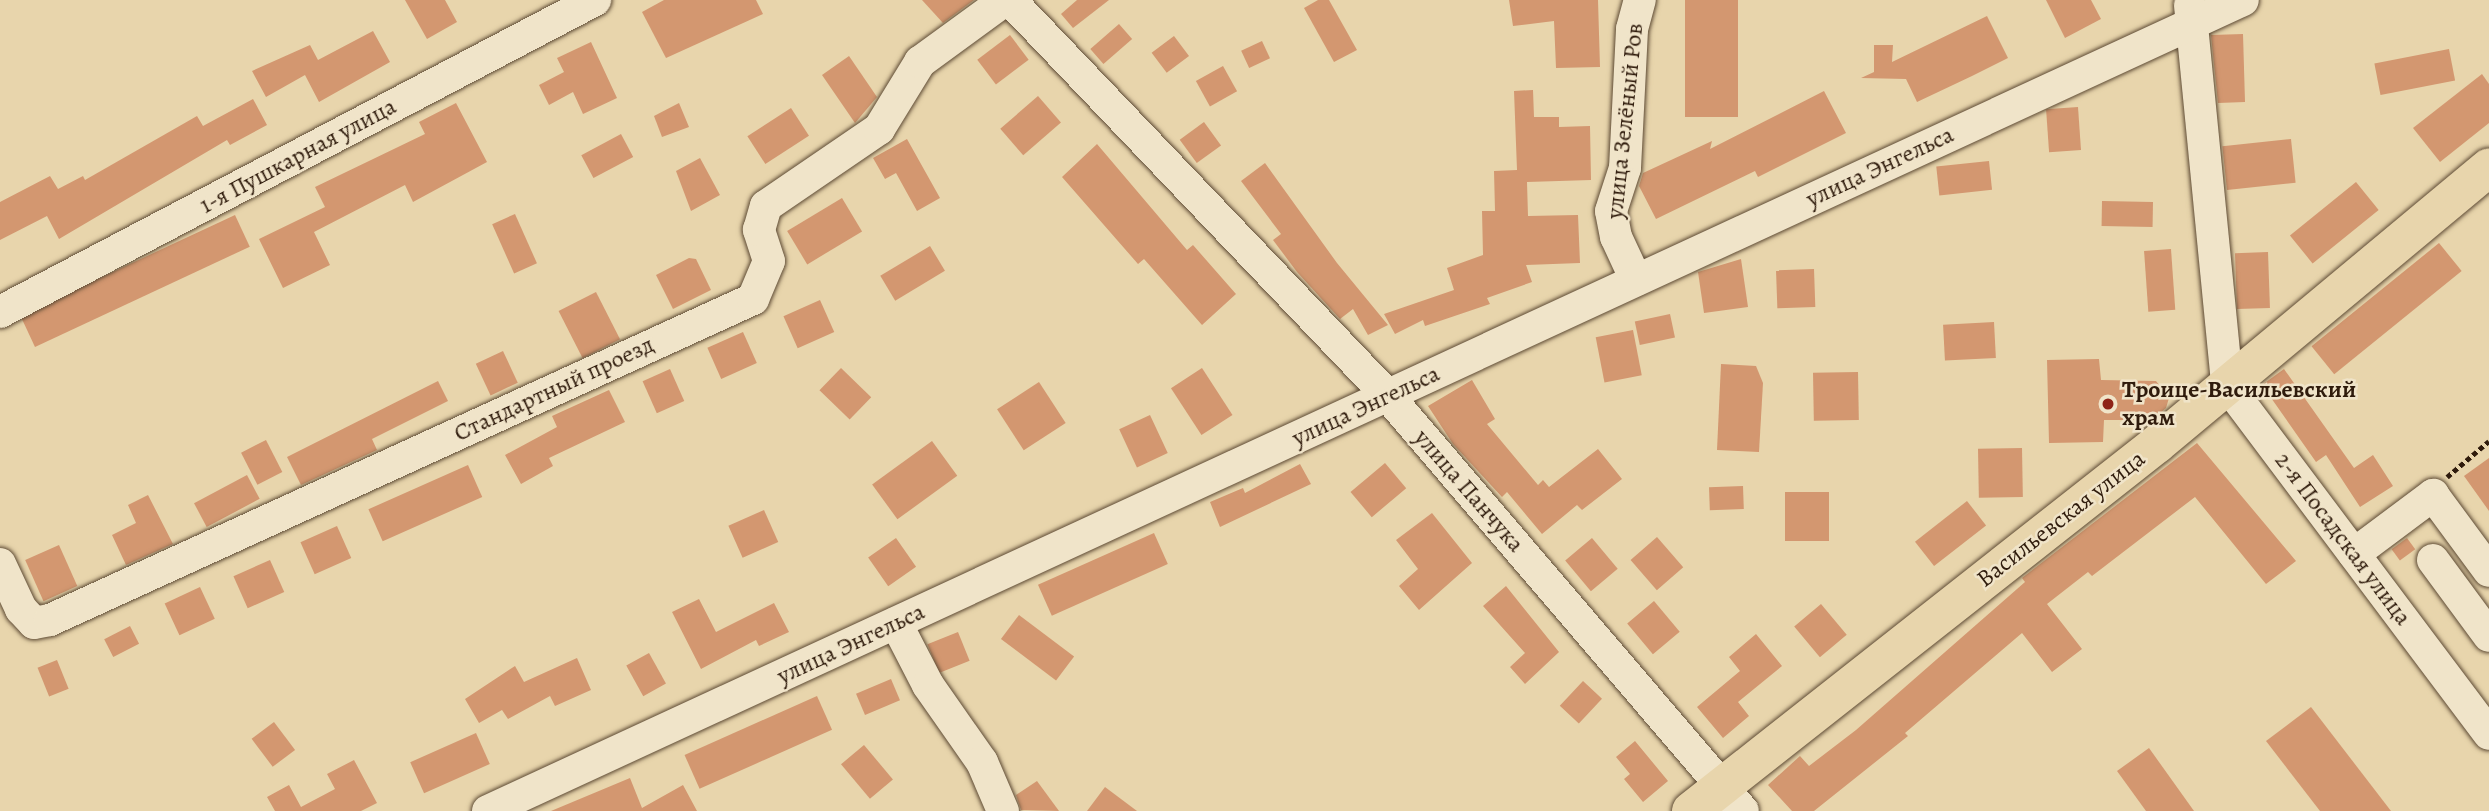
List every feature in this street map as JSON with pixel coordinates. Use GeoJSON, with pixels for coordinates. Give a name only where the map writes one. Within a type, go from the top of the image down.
{"type":"FeatureCollection","features":[{"type":"Feature","properties":{"kind":"main road","name":"Васильевская улица"},"geometry":{"type":"LineString","coordinates":[[1691,811],[1732,799],[2489,167]]}},
{"type":"Feature","properties":{"kind":"street","name":"1-я Пушкарная улица"},"geometry":{"type":"LineString","coordinates":[[0,312],[595,0]]}},
{"type":"Feature","properties":{"kind":"street","name":"улица Панчука"},"geometry":{"type":"LineString","coordinates":[[1007,0],[1388,396],[1732,799]]}},
{"type":"Feature","properties":{"kind":"street","name":"Стандартный проезд"},"geometry":{"type":"LineString","coordinates":[[0,564],[21,608],[34,622],[50,620],[753,299],[769,261],[759,230],[766,206],[879,129],[920,62],[1007,0]]}},
{"type":"Feature","properties":{"kind":"street","name":"улица Зелёный Ров"},"geometry":{"type":"LineString","coordinates":[[1636,280],[1616,237],[1611,211],[1625,168],[1632,29],[1640,0]]}},
{"type":"Feature","properties":{"kind":"street","name":"улица Энгельса"},"geometry":{"type":"LineString","coordinates":[[488,811],[1636,280],[2190,12],[2243,0]]}},
{"type":"Feature","properties":{"kind":"street"},"geometry":{"type":"LineString","coordinates":[[2190,12],[2227,385]]}},
{"type":"Feature","properties":{"kind":"street","name":"2-я Посадская улица"},"geometry":{"type":"LineString","coordinates":[[2227,385],[2354,554],[2485,721]]}},
{"type":"Feature","properties":{"kind":"street"},"geometry":{"type":"LineString","coordinates":[[2354,554],[2433,495],[2489,571]]}},
{"type":"Feature","properties":{"kind":"street"},"geometry":{"type":"LineString","coordinates":[[2433,560],[2489,636]]}},
{"type":"Feature","properties":{"kind":"street"},"geometry":{"type":"LineString","coordinates":[[895,623],[928,685],[982,762],[1003,811]]}},
{"type":"Feature","properties":{"kind":"path"},"geometry":{"type":"LineString","coordinates":[[2433,495],[2457,464],[2489,441]]}},
{"type":"Feature","properties":{"kind":"building"},"geometry":{"type":"Polygon","coordinates":[[[405,0],[445,0],[457,22],[427,39],[405,0]]]}},
{"type":"Feature","properties":{"kind":"building"},"geometry":{"type":"Polygon","coordinates":[[[664,0],[756,0],[763,14],[666,58],[642,12],[664,0]]]}},
{"type":"Feature","properties":{"kind":"building"},"geometry":{"type":"Polygon","coordinates":[[[922,0],[974,0],[943,23],[922,0]]]}},
{"type":"Feature","properties":{"kind":"building"},"geometry":{"type":"Polygon","coordinates":[[[1077,0],[1109,0],[1073,28],[1061,14],[1077,0]]]}},
{"type":"Feature","properties":{"kind":"building"},"geometry":{"type":"Polygon","coordinates":[[[1318,0],[1329,0],[1357,50],[1334,62],[1304,8],[1318,0]]]}},
{"type":"Feature","properties":{"kind":"building"},"geometry":{"type":"Polygon","coordinates":[[[1509,0],[1598,0],[1600,67],[1556,68],[1554,21],[1513,26],[1509,0]]]}},
{"type":"Feature","properties":{"kind":"building"},"geometry":{"type":"Polygon","coordinates":[[[1685,0],[1738,0],[1738,117],[1685,117],[1685,0]]]}},
{"type":"Feature","properties":{"kind":"building"},"geometry":{"type":"Polygon","coordinates":[[[2046,0],[2091,0],[2101,19],[2065,38],[2046,0]]]}},
{"type":"Feature","properties":{"kind":"building"},"geometry":{"type":"Polygon","coordinates":[[[1987,16],[2008,58],[1972,76],[1917,102],[1906,79],[1861,78],[1874,72],[1874,45],[1893,45],[1892,62],[1987,16]]]}},
{"type":"Feature","properties":{"kind":"building"},"geometry":{"type":"Polygon","coordinates":[[[1119,24],[1132,39],[1103,64],[1090,49],[1119,24]]]}},
{"type":"Feature","properties":{"kind":"building"},"geometry":{"type":"Polygon","coordinates":[[[373,31],[390,62],[319,102],[305,75],[266,97],[252,71],[310,45],[318,60],[373,31]]]}},
{"type":"Feature","properties":{"kind":"building"},"geometry":{"type":"Polygon","coordinates":[[[2243,34],[2245,102],[2218,103],[2211,35],[2243,34]]]}},
{"type":"Feature","properties":{"kind":"building"},"geometry":{"type":"Polygon","coordinates":[[[1010,35],[1029,60],[996,84],[977,60],[1010,35]]]}},
{"type":"Feature","properties":{"kind":"building"},"geometry":{"type":"Polygon","coordinates":[[[1174,36],[1189,56],[1167,73],[1152,53],[1174,36]]]}},
{"type":"Feature","properties":{"kind":"building"},"geometry":{"type":"Polygon","coordinates":[[[1262,41],[1270,58],[1249,68],[1241,51],[1262,41]]]}},
{"type":"Feature","properties":{"kind":"building"},"geometry":{"type":"Polygon","coordinates":[[[591,42],[617,98],[583,114],[573,92],[549,105],[539,85],[564,72],[557,58],[591,42]]]}},
{"type":"Feature","properties":{"kind":"building"},"geometry":{"type":"Polygon","coordinates":[[[2449,49],[2455,80],[2381,95],[2374,64],[2449,49]]]}},
{"type":"Feature","properties":{"kind":"building"},"geometry":{"type":"Polygon","coordinates":[[[849,56],[877,97],[855,123],[822,75],[849,56]]]}},
{"type":"Feature","properties":{"kind":"building"},"geometry":{"type":"Polygon","coordinates":[[[1223,66],[1237,91],[1210,106],[1196,81],[1223,66]]]}},
{"type":"Feature","properties":{"kind":"building"},"geometry":{"type":"Polygon","coordinates":[[[2482,74],[2489,84],[2489,123],[2440,162],[2413,128],[2482,74]]]}},
{"type":"Feature","properties":{"kind":"building"},"geometry":{"type":"Polygon","coordinates":[[[1533,90],[1534,117],[1559,117],[1559,127],[1590,126],[1591,180],[1527,182],[1528,216],[1578,215],[1580,263],[1526,265],[1532,282],[1487,298],[1490,304],[1425,326],[1423,320],[1395,334],[1384,314],[1454,290],[1447,268],[1483,255],[1482,211],[1495,211],[1494,171],[1517,170],[1514,91],[1533,90]]]}},
{"type":"Feature","properties":{"kind":"building"},"geometry":{"type":"Polygon","coordinates":[[[1824,91],[1846,133],[1758,177],[1755,171],[1656,219],[1639,186],[1643,173],[1712,141],[1710,149],[1824,91]]]}},
{"type":"Feature","properties":{"kind":"building"},"geometry":{"type":"Polygon","coordinates":[[[1038,96],[1061,122],[1023,155],[1000,129],[1038,96]]]}},
{"type":"Feature","properties":{"kind":"building"},"geometry":{"type":"Polygon","coordinates":[[[253,99],[267,125],[230,145],[227,140],[59,239],[47,216],[0,240],[0,202],[50,176],[58,189],[83,176],[85,180],[197,116],[203,126],[253,99]]]}},
{"type":"Feature","properties":{"kind":"building"},"geometry":{"type":"Polygon","coordinates":[[[456,103],[487,162],[413,202],[405,185],[314,232],[330,265],[283,288],[259,239],[325,207],[315,187],[425,134],[419,122],[456,103]]]}},
{"type":"Feature","properties":{"kind":"building"},"geometry":{"type":"Polygon","coordinates":[[[679,103],[689,127],[662,137],[654,116],[679,103]]]}},
{"type":"Feature","properties":{"kind":"building"},"geometry":{"type":"Polygon","coordinates":[[[2078,107],[2081,150],[2049,152],[2046,109],[2078,107]]]}},
{"type":"Feature","properties":{"kind":"building"},"geometry":{"type":"Polygon","coordinates":[[[791,108],[809,136],[765,164],[747,136],[791,108]]]}},
{"type":"Feature","properties":{"kind":"building"},"geometry":{"type":"Polygon","coordinates":[[[1204,122],[1221,145],[1197,163],[1180,140],[1204,122]]]}},
{"type":"Feature","properties":{"kind":"building"},"geometry":{"type":"Polygon","coordinates":[[[621,134],[633,157],[593,178],[581,155],[621,134]]]}},
{"type":"Feature","properties":{"kind":"building"},"geometry":{"type":"Polygon","coordinates":[[[907,139],[940,198],[917,211],[896,173],[885,179],[873,158],[907,139]]]}},
{"type":"Feature","properties":{"kind":"building"},"geometry":{"type":"Polygon","coordinates":[[[2291,139],[2296,183],[2227,190],[2222,146],[2291,139]]]}},
{"type":"Feature","properties":{"kind":"building"},"geometry":{"type":"Polygon","coordinates":[[[1097,144],[1187,250],[1193,245],[1236,294],[1202,325],[1144,259],[1138,264],[1062,177],[1097,144]]]}},
{"type":"Feature","properties":{"kind":"building"},"geometry":{"type":"Polygon","coordinates":[[[700,158],[720,195],[691,211],[676,171],[700,158]]]}},
{"type":"Feature","properties":{"kind":"building"},"geometry":{"type":"Polygon","coordinates":[[[1989,161],[1992,190],[1939,195],[1936,167],[1989,161]]]}},
{"type":"Feature","properties":{"kind":"building"},"geometry":{"type":"Polygon","coordinates":[[[1265,163],[1337,263],[1388,325],[1368,335],[1353,309],[1340,319],[1297,272],[1273,240],[1281,234],[1241,181],[1265,163]]]}},
{"type":"Feature","properties":{"kind":"building"},"geometry":{"type":"Polygon","coordinates":[[[2356,182],[2379,210],[2313,263],[2290,235],[2356,182]]]}},
{"type":"Feature","properties":{"kind":"building"},"geometry":{"type":"Polygon","coordinates":[[[842,198],[862,231],[807,264],[787,231],[842,198]]]}},
{"type":"Feature","properties":{"kind":"building"},"geometry":{"type":"Polygon","coordinates":[[[2102,201],[2153,202],[2153,227],[2102,226],[2102,201]]]}},
{"type":"Feature","properties":{"kind":"building"},"geometry":{"type":"Polygon","coordinates":[[[515,214],[537,263],[514,273],[492,224],[515,214]]]}},
{"type":"Feature","properties":{"kind":"building"},"geometry":{"type":"Polygon","coordinates":[[[235,215],[250,247],[35,347],[20,315],[235,215]]]}},
{"type":"Feature","properties":{"kind":"building"},"geometry":{"type":"Polygon","coordinates":[[[2439,243],[2462,271],[2334,374],[2312,346],[2439,243]]]}},
{"type":"Feature","properties":{"kind":"building"},"geometry":{"type":"Polygon","coordinates":[[[930,246],[945,271],[895,301],[880,276],[930,246]]]}},
{"type":"Feature","properties":{"kind":"building"},"geometry":{"type":"Polygon","coordinates":[[[2171,249],[2175,310],[2148,312],[2144,251],[2171,249]]]}},
{"type":"Feature","properties":{"kind":"building"},"geometry":{"type":"Polygon","coordinates":[[[2268,252],[2270,308],[2237,309],[2235,253],[2268,252]]]}},
{"type":"Feature","properties":{"kind":"building"},"geometry":{"type":"Polygon","coordinates":[[[689,258],[696,259],[711,290],[673,309],[656,275],[689,258]]]}},
{"type":"Feature","properties":{"kind":"building"},"geometry":{"type":"Polygon","coordinates":[[[1741,259],[1748,307],[1704,313],[1698,272],[1741,259]]]}},
{"type":"Feature","properties":{"kind":"building"},"geometry":{"type":"Polygon","coordinates":[[[1814,269],[1815,307],[1777,308],[1776,270],[1814,269]]]}},
{"type":"Feature","properties":{"kind":"building"},"geometry":{"type":"Polygon","coordinates":[[[596,292],[620,339],[583,358],[559,311],[596,292]]]}},
{"type":"Feature","properties":{"kind":"building"},"geometry":{"type":"Polygon","coordinates":[[[820,300],[834,332],[798,348],[783,316],[820,300]]]}},
{"type":"Feature","properties":{"kind":"building"},"geometry":{"type":"Polygon","coordinates":[[[1670,314],[1675,337],[1640,345],[1635,321],[1670,314]]]}},
{"type":"Feature","properties":{"kind":"building"},"geometry":{"type":"Polygon","coordinates":[[[1994,322],[1996,358],[1945,361],[1943,325],[1994,322]]]}},
{"type":"Feature","properties":{"kind":"building"},"geometry":{"type":"Polygon","coordinates":[[[1633,330],[1642,375],[1604,382],[1596,337],[1633,330]]]}},
{"type":"Feature","properties":{"kind":"building"},"geometry":{"type":"Polygon","coordinates":[[[743,332],[757,363],[721,379],[707,348],[743,332]]]}},
{"type":"Feature","properties":{"kind":"building"},"geometry":{"type":"Polygon","coordinates":[[[503,351],[518,383],[491,395],[476,364],[503,351]]]}},
{"type":"Feature","properties":{"kind":"building","name":"Троице-Васильевский храм"},"geometry":{"type":"Polygon","coordinates":[[[2099,359],[2101,380],[2156,381],[2169,398],[2166,408],[2152,420],[2104,420],[2103,442],[2049,443],[2047,360],[2099,359]]]}},
{"type":"Feature","properties":{"kind":"building"},"geometry":{"type":"Polygon","coordinates":[[[1721,364],[1756,366],[1763,383],[1759,452],[1717,450],[1721,364]]]}},
{"type":"Feature","properties":{"kind":"building"},"geometry":{"type":"Polygon","coordinates":[[[841,368],[871,397],[850,419],[819,390],[841,368]]]}},
{"type":"Feature","properties":{"kind":"building"},"geometry":{"type":"Polygon","coordinates":[[[1202,368],[1232,415],[1201,435],[1171,388],[1202,368]]]}},
{"type":"Feature","properties":{"kind":"building"},"geometry":{"type":"Polygon","coordinates":[[[670,369],[684,401],[657,413],[643,381],[670,369]]]}},
{"type":"Feature","properties":{"kind":"building"},"geometry":{"type":"Polygon","coordinates":[[[2284,369],[2354,468],[2373,455],[2393,486],[2360,507],[2326,455],[2316,462],[2262,385],[2284,369]]]}},
{"type":"Feature","properties":{"kind":"building"},"geometry":{"type":"Polygon","coordinates":[[[1858,372],[1859,420],[1814,421],[1813,373],[1858,372]]]}},
{"type":"Feature","properties":{"kind":"building"},"geometry":{"type":"Polygon","coordinates":[[[1472,380],[1495,419],[1487,424],[1538,485],[1543,480],[1549,487],[1598,449],[1622,479],[1582,510],[1577,505],[1542,534],[1507,492],[1502,497],[1453,444],[1428,406],[1472,380]]]}},
{"type":"Feature","properties":{"kind":"building"},"geometry":{"type":"Polygon","coordinates":[[[438,381],[448,401],[372,439],[377,450],[301,485],[287,457],[438,381]]]}},
{"type":"Feature","properties":{"kind":"building"},"geometry":{"type":"Polygon","coordinates":[[[1039,382],[1066,423],[1024,450],[997,409],[1039,382]]]}},
{"type":"Feature","properties":{"kind":"building"},"geometry":{"type":"Polygon","coordinates":[[[609,390],[625,422],[549,458],[553,466],[521,484],[505,455],[557,427],[552,416],[609,390]]]}},
{"type":"Feature","properties":{"kind":"building"},"geometry":{"type":"Polygon","coordinates":[[[1150,415],[1168,453],[1137,467],[1119,429],[1150,415]]]}},
{"type":"Feature","properties":{"kind":"building"},"geometry":{"type":"Polygon","coordinates":[[[266,440],[282,472],[257,485],[241,453],[266,440]]]}},
{"type":"Feature","properties":{"kind":"building"},"geometry":{"type":"Polygon","coordinates":[[[932,441],[957,476],[897,519],[872,484],[932,441]]]}},
{"type":"Feature","properties":{"kind":"building"},"geometry":{"type":"Polygon","coordinates":[[[2197,443],[2296,561],[2266,584],[2195,497],[2092,576],[2088,572],[2047,604],[2082,649],[2052,672],[2022,633],[1905,733],[1908,736],[1814,811],[1792,811],[1768,785],[1800,756],[1809,766],[1856,730],[2025,582],[2022,578],[2197,443]]]}},
{"type":"Feature","properties":{"kind":"building"},"geometry":{"type":"Polygon","coordinates":[[[2022,448],[2023,497],[1979,498],[1978,449],[2022,448]]]}},
{"type":"Feature","properties":{"kind":"building"},"geometry":{"type":"Polygon","coordinates":[[[2489,458],[2489,511],[2464,476],[2489,458]]]}},
{"type":"Feature","properties":{"kind":"building"},"geometry":{"type":"Polygon","coordinates":[[[1385,463],[1406,488],[1372,517],[1351,492],[1385,463]]]}},
{"type":"Feature","properties":{"kind":"building"},"geometry":{"type":"Polygon","coordinates":[[[1300,464],[1311,484],[1220,527],[1210,502],[1243,488],[1245,493],[1300,464]]]}},
{"type":"Feature","properties":{"kind":"building"},"geometry":{"type":"Polygon","coordinates":[[[468,465],[482,497],[383,541],[368,509],[468,465]]]}},
{"type":"Feature","properties":{"kind":"building"},"geometry":{"type":"Polygon","coordinates":[[[247,475],[260,499],[207,527],[194,503],[247,475]]]}},
{"type":"Feature","properties":{"kind":"building"},"geometry":{"type":"Polygon","coordinates":[[[1743,486],[1744,509],[1710,510],[1709,487],[1743,486]]]}},
{"type":"Feature","properties":{"kind":"building"},"geometry":{"type":"Polygon","coordinates":[[[1785,492],[1829,492],[1829,541],[1785,541],[1785,492]]]}},
{"type":"Feature","properties":{"kind":"building"},"geometry":{"type":"Polygon","coordinates":[[[148,495],[173,544],[126,565],[112,535],[136,523],[128,505],[148,495]]]}},
{"type":"Feature","properties":{"kind":"building"},"geometry":{"type":"Polygon","coordinates":[[[1967,501],[1986,525],[1934,566],[1915,542],[1967,501]]]}},
{"type":"Feature","properties":{"kind":"building"},"geometry":{"type":"Polygon","coordinates":[[[764,510],[778,542],[743,558],[728,526],[764,510]]]}},
{"type":"Feature","properties":{"kind":"building"},"geometry":{"type":"Polygon","coordinates":[[[1432,513],[1472,563],[1419,610],[1399,586],[1418,569],[1396,540],[1432,513]]]}},
{"type":"Feature","properties":{"kind":"building"},"geometry":{"type":"Polygon","coordinates":[[[337,526],[351,558],[315,574],[300,542],[337,526]]]}},
{"type":"Feature","properties":{"kind":"building"},"geometry":{"type":"Polygon","coordinates":[[[1154,533],[1168,564],[1052,616],[1038,585],[1154,533]]]}},
{"type":"Feature","properties":{"kind":"building"},"geometry":{"type":"Polygon","coordinates":[[[1657,537],[1683,567],[1657,590],[1631,560],[1657,537]]]}},
{"type":"Feature","properties":{"kind":"building"},"geometry":{"type":"Polygon","coordinates":[[[896,538],[916,567],[888,586],[868,558],[896,538]]]}},
{"type":"Feature","properties":{"kind":"building"},"geometry":{"type":"Polygon","coordinates":[[[1592,538],[1618,569],[1591,591],[1565,560],[1592,538]]]}},
{"type":"Feature","properties":{"kind":"building"},"geometry":{"type":"Polygon","coordinates":[[[2407,538],[2415,549],[2400,560],[2392,549],[2407,538]]]}},
{"type":"Feature","properties":{"kind":"building"},"geometry":{"type":"Polygon","coordinates":[[[59,545],[77,586],[44,601],[25,560],[59,545]]]}},
{"type":"Feature","properties":{"kind":"building"},"geometry":{"type":"Polygon","coordinates":[[[270,560],[284,592],[248,608],[233,576],[270,560]]]}},
{"type":"Feature","properties":{"kind":"building"},"geometry":{"type":"Polygon","coordinates":[[[1506,586],[1559,652],[1525,684],[1510,667],[1525,653],[1483,606],[1506,586]]]}},
{"type":"Feature","properties":{"kind":"building"},"geometry":{"type":"Polygon","coordinates":[[[200,587],[215,619],[179,635],[165,603],[200,587]]]}},
{"type":"Feature","properties":{"kind":"building"},"geometry":{"type":"Polygon","coordinates":[[[699,599],[716,632],[774,603],[789,632],[759,646],[756,640],[701,669],[672,612],[699,599]]]}},
{"type":"Feature","properties":{"kind":"building"},"geometry":{"type":"Polygon","coordinates":[[[1654,601],[1680,632],[1653,654],[1627,623],[1654,601]]]}},
{"type":"Feature","properties":{"kind":"building"},"geometry":{"type":"Polygon","coordinates":[[[1821,604],[1847,635],[1820,657],[1794,626],[1821,604]]]}},
{"type":"Feature","properties":{"kind":"building"},"geometry":{"type":"Polygon","coordinates":[[[1019,615],[1074,657],[1056,680],[1001,639],[1019,615]]]}},
{"type":"Feature","properties":{"kind":"building"},"geometry":{"type":"Polygon","coordinates":[[[130,626],[139,644],[113,657],[104,639],[130,626]]]}},
{"type":"Feature","properties":{"kind":"building"},"geometry":{"type":"Polygon","coordinates":[[[958,632],[970,661],[939,673],[927,644],[958,632]]]}},
{"type":"Feature","properties":{"kind":"building"},"geometry":{"type":"Polygon","coordinates":[[[1756,634],[1782,666],[1738,702],[1749,716],[1723,738],[1697,707],[1740,671],[1729,657],[1756,634]]]}},
{"type":"Feature","properties":{"kind":"building"},"geometry":{"type":"Polygon","coordinates":[[[649,653],[666,684],[643,696],[626,666],[649,653]]]}},
{"type":"Feature","properties":{"kind":"building"},"geometry":{"type":"Polygon","coordinates":[[[577,658],[591,690],[555,706],[550,696],[508,719],[502,710],[479,723],[465,699],[515,666],[524,682],[577,658]]]}},
{"type":"Feature","properties":{"kind":"building"},"geometry":{"type":"Polygon","coordinates":[[[57,660],[69,689],[49,697],[38,668],[57,660]]]}},
{"type":"Feature","properties":{"kind":"building"},"geometry":{"type":"Polygon","coordinates":[[[891,679],[900,700],[865,715],[856,694],[891,679]]]}},
{"type":"Feature","properties":{"kind":"building"},"geometry":{"type":"Polygon","coordinates":[[[1583,681],[1602,699],[1579,724],[1560,706],[1583,681]]]}},
{"type":"Feature","properties":{"kind":"building"},"geometry":{"type":"Polygon","coordinates":[[[817,696],[832,730],[700,789],[685,755],[817,696]]]}},
{"type":"Feature","properties":{"kind":"building"},"geometry":{"type":"Polygon","coordinates":[[[2311,707],[2391,811],[2320,811],[2266,741],[2311,707]]]}},
{"type":"Feature","properties":{"kind":"building"},"geometry":{"type":"Polygon","coordinates":[[[274,722],[295,750],[273,767],[252,739],[274,722]]]}},
{"type":"Feature","properties":{"kind":"building"},"geometry":{"type":"Polygon","coordinates":[[[476,733],[490,764],[424,793],[410,762],[476,733]]]}},
{"type":"Feature","properties":{"kind":"building"},"geometry":{"type":"Polygon","coordinates":[[[1635,741],[1668,781],[1643,802],[1624,779],[1630,774],[1616,757],[1635,741]]]}},
{"type":"Feature","properties":{"kind":"building"},"geometry":{"type":"Polygon","coordinates":[[[864,745],[893,779],[870,799],[841,764],[864,745]]]}},
{"type":"Feature","properties":{"kind":"building"},"geometry":{"type":"Polygon","coordinates":[[[2149,748],[2194,811],[2146,811],[2117,771],[2149,748]]]}},
{"type":"Feature","properties":{"kind":"building"},"geometry":{"type":"Polygon","coordinates":[[[354,760],[377,803],[361,811],[275,811],[267,797],[289,785],[301,807],[335,789],[327,774],[354,760]]]}},
{"type":"Feature","properties":{"kind":"building"},"geometry":{"type":"Polygon","coordinates":[[[630,778],[642,808],[683,785],[697,811],[551,811],[630,778]]]}},
{"type":"Feature","properties":{"kind":"building"},"geometry":{"type":"Polygon","coordinates":[[[1037,781],[1059,811],[1021,810],[1016,795],[1037,781]]]}},
{"type":"Feature","properties":{"kind":"building"},"geometry":{"type":"Polygon","coordinates":[[[1105,787],[1137,811],[1087,811],[1105,787]]]}},
{"type":"Feature","properties":{"kind":"place","name":"Троице-Васильевский храм"},"geometry":{"type":"Point","coordinates":[2108,404]}}]}
